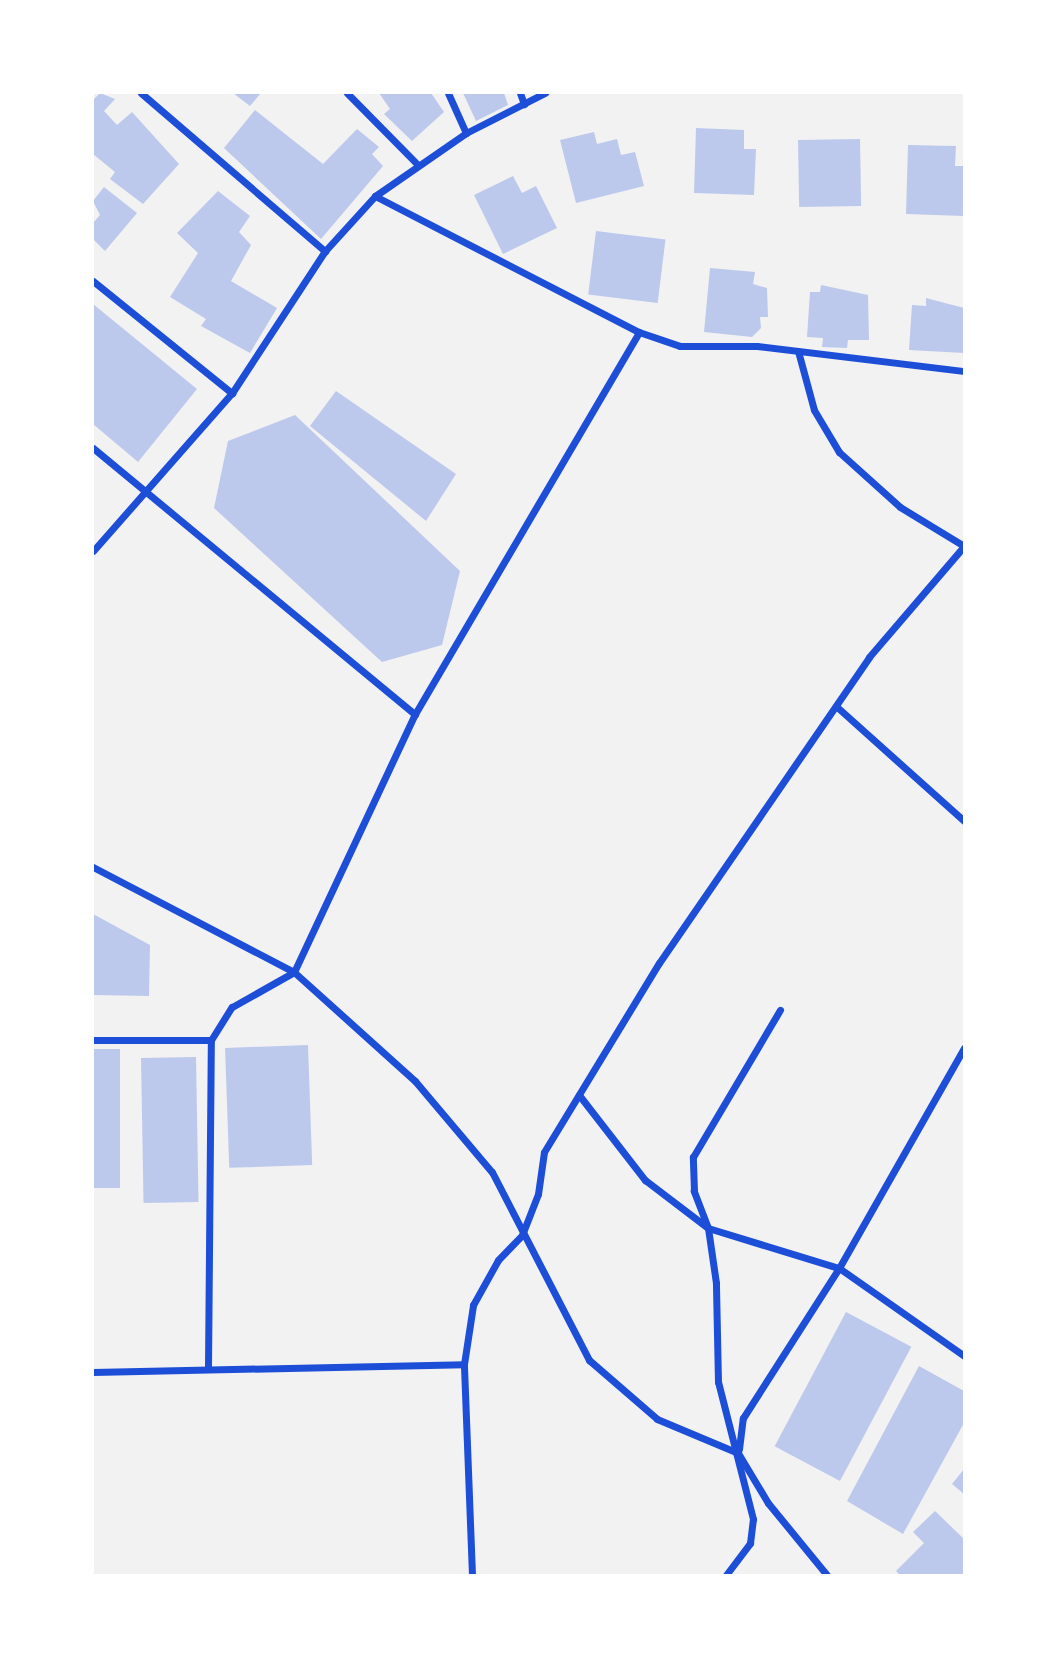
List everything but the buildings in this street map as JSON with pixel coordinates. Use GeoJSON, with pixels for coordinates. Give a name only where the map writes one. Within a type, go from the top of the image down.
{"type":"FeatureCollection","features":[{"type":"Feature","properties":{"kind":"street"},"geometry":{"type":"LineString","coordinates":[[141,93],[325,251]]}},
{"type":"Feature","properties":{"kind":"street"},"geometry":{"type":"LineString","coordinates":[[347,93],[418,165]]}},
{"type":"Feature","properties":{"kind":"street"},"geometry":{"type":"LineString","coordinates":[[448,93],[466,133]]}},
{"type":"Feature","properties":{"kind":"street"},"geometry":{"type":"LineString","coordinates":[[520,93],[524,104]]}},
{"type":"Feature","properties":{"kind":"street"},"geometry":{"type":"LineString","coordinates":[[93,551],[141,492],[232,393],[325,251],[375,195],[466,133],[545,93]]}},
{"type":"Feature","properties":{"kind":"street"},"geometry":{"type":"LineString","coordinates":[[375,195],[639,332],[680,346],[798,351],[964,371]]}},
{"type":"Feature","properties":{"kind":"street"},"geometry":{"type":"LineString","coordinates":[[93,281],[232,393]]}},
{"type":"Feature","properties":{"kind":"street"},"geometry":{"type":"LineString","coordinates":[[208,1367],[211,1040],[232,1007],[294,971],[415,714],[639,332]]}},
{"type":"Feature","properties":{"kind":"street"},"geometry":{"type":"LineString","coordinates":[[472,1575],[464,1364],[473,1305],[498,1260],[522,1235],[538,1194],[544,1152],[659,963],[869,657],[964,546],[901,507],[839,452],[814,410],[798,351]]}},
{"type":"Feature","properties":{"kind":"street"},"geometry":{"type":"LineString","coordinates":[[93,448],[141,492],[415,714]]}},
{"type":"Feature","properties":{"kind":"street"},"geometry":{"type":"LineString","coordinates":[[837,707],[964,821]]}},
{"type":"Feature","properties":{"kind":"street"},"geometry":{"type":"LineString","coordinates":[[93,867],[294,971],[415,1082],[492,1172],[522,1235],[589,1360],[624,1397],[657,1419],[738,1453],[768,1503],[827,1575]]}},
{"type":"Feature","properties":{"kind":"street"},"geometry":{"type":"LineString","coordinates":[[726,1575],[750,1543],[753,1519],[718,1382],[708,1228],[694,1191],[694,1157],[780,1010]]}},
{"type":"Feature","properties":{"kind":"street"},"geometry":{"type":"LineString","coordinates":[[93,1040],[211,1040]]}},
{"type":"Feature","properties":{"kind":"street"},"geometry":{"type":"LineString","coordinates":[[738,1453],[743,1418],[839,1268],[964,1048]]}},
{"type":"Feature","properties":{"kind":"street"},"geometry":{"type":"LineString","coordinates":[[955,1065],[964,1069]]}},
{"type":"Feature","properties":{"kind":"street"},"geometry":{"type":"LineString","coordinates":[[579,1095],[645,1180],[708,1228],[839,1268],[964,1356]]}},
{"type":"Feature","properties":{"kind":"street"},"geometry":{"type":"LineString","coordinates":[[93,1372],[208,1367],[464,1364]]}}]}
